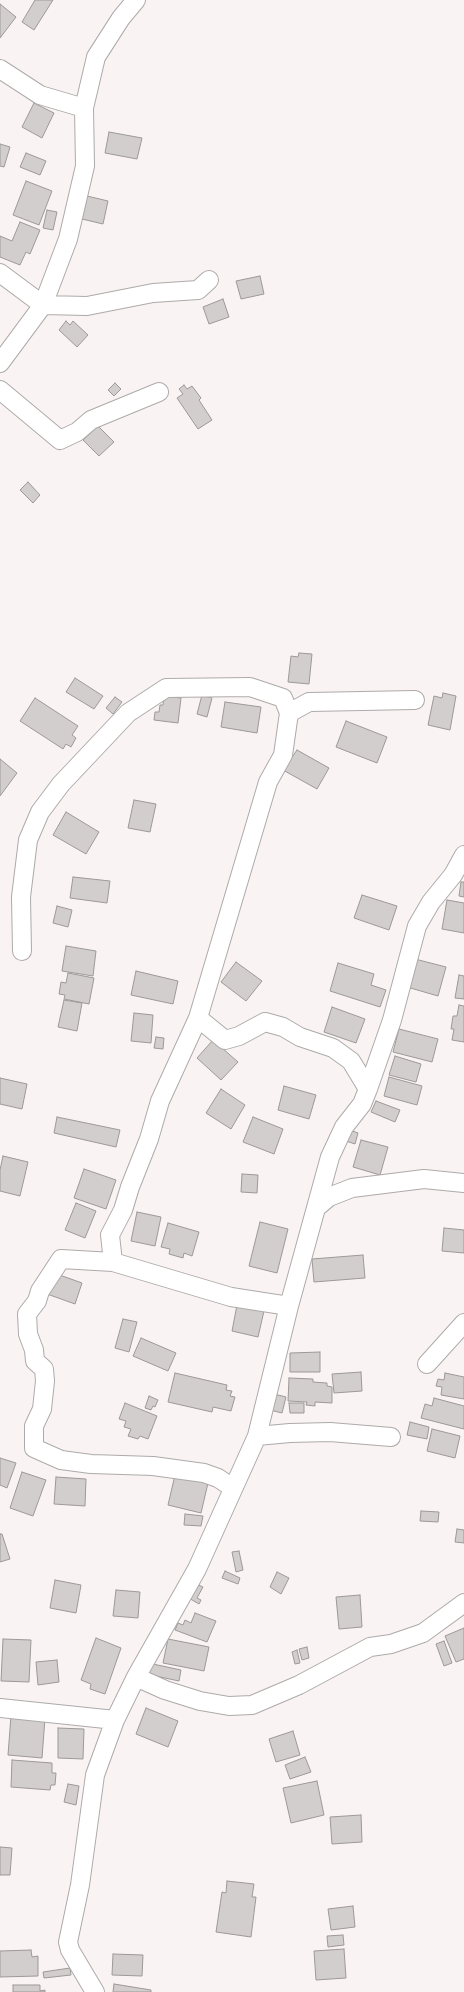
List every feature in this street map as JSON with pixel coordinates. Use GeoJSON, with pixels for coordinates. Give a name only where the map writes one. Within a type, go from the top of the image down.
{"type":"FeatureCollection","features":[{"type":"Feature","properties":{"kind":"street"},"geometry":{"type":"LineString","coordinates":[[0,363],[43,305],[68,239],[85,166],[84,108],[96,57],[121,18],[136,0]]}},
{"type":"Feature","properties":{"kind":"street"},"geometry":{"type":"LineString","coordinates":[[0,69],[40,95],[84,108]]}},
{"type":"Feature","properties":{"kind":"street"},"geometry":{"type":"LineString","coordinates":[[0,273],[43,305],[87,306],[153,293],[198,290],[209,280]]}},
{"type":"Feature","properties":{"kind":"street"},"geometry":{"type":"LineString","coordinates":[[0,390],[60,440],[77,432],[91,420],[159,392]]}},
{"type":"Feature","properties":{"kind":"street"},"geometry":{"type":"LineString","coordinates":[[22,951],[22,897],[28,840],[40,812],[61,784],[128,713],[166,688],[206,686],[250,687],[283,698],[289,714],[283,755],[268,782],[198,1018],[160,1101],[149,1139],[123,1210],[110,1236],[113,1262]]}},
{"type":"Feature","properties":{"kind":"street"},"geometry":{"type":"LineString","coordinates":[[289,714],[309,702],[415,700]]}},
{"type":"Feature","properties":{"kind":"street"},"geometry":{"type":"LineString","coordinates":[[94,1992],[70,1950],[68,1942],[80,1885],[95,1775],[115,1720],[136,1678],[198,1569],[257,1436],[288,1306],[330,1157],[344,1127],[362,1104],[368,1089],[392,1020],[417,926],[430,902],[453,875],[464,855]]}},
{"type":"Feature","properties":{"kind":"street"},"geometry":{"type":"LineString","coordinates":[[198,1018],[225,1040],[239,1036],[265,1022],[283,1027],[300,1037],[333,1048],[351,1061],[368,1089]]}},
{"type":"Feature","properties":{"kind":"street"},"geometry":{"type":"LineString","coordinates":[[316,1208],[329,1197],[352,1188],[424,1179],[464,1182]]}},
{"type":"Feature","properties":{"kind":"street"},"geometry":{"type":"LineString","coordinates":[[233,1488],[218,1478],[204,1473],[153,1466],[84,1463],[62,1460],[34,1448],[34,1426],[42,1409],[45,1382],[44,1369],[36,1361],[28,1334],[27,1314],[37,1301],[43,1285],[61,1259],[113,1262],[231,1297],[288,1306]]}},
{"type":"Feature","properties":{"kind":"street"},"geometry":{"type":"LineString","coordinates":[[427,1364],[464,1323]]}},
{"type":"Feature","properties":{"kind":"street"},"geometry":{"type":"LineString","coordinates":[[257,1436],[330,1432],[391,1437]]}},
{"type":"Feature","properties":{"kind":"street"},"geometry":{"type":"LineString","coordinates":[[136,1678],[200,1702],[229,1706],[252,1705],[299,1685],[370,1648],[391,1644],[423,1633],[464,1603]]}},
{"type":"Feature","properties":{"kind":"street"},"geometry":{"type":"LineString","coordinates":[[0,1708],[115,1720]]}},
{"type":"Feature","properties":{"kind":"building"},"geometry":{"type":"Polygon","coordinates":[[[35,0],[53,0],[34,30],[22,22],[35,0]]]}},
{"type":"Feature","properties":{"kind":"building"},"geometry":{"type":"Polygon","coordinates":[[[0,4],[16,17],[0,38],[0,4]]]}},
{"type":"Feature","properties":{"kind":"building"},"geometry":{"type":"Polygon","coordinates":[[[34,103],[54,113],[42,138],[22,127],[34,103]]]}},
{"type":"Feature","properties":{"kind":"building"},"geometry":{"type":"Polygon","coordinates":[[[109,132],[142,138],[137,159],[105,153],[109,132]]]}},
{"type":"Feature","properties":{"kind":"building"},"geometry":{"type":"Polygon","coordinates":[[[0,144],[10,147],[4,167],[0,166],[0,144]]]}},
{"type":"Feature","properties":{"kind":"building"},"geometry":{"type":"Polygon","coordinates":[[[26,153],[46,161],[40,175],[20,167],[26,153]]]}},
{"type":"Feature","properties":{"kind":"building"},"geometry":{"type":"Polygon","coordinates":[[[26,181],[52,191],[39,225],[13,215],[26,181]]]}},
{"type":"Feature","properties":{"kind":"building"},"geometry":{"type":"Polygon","coordinates":[[[87,196],[108,201],[103,224],[82,219],[87,196]]]}},
{"type":"Feature","properties":{"kind":"building"},"geometry":{"type":"Polygon","coordinates":[[[47,210],[57,212],[53,230],[43,228],[47,210]]]}},
{"type":"Feature","properties":{"kind":"building"},"geometry":{"type":"Polygon","coordinates":[[[20,222],[40,230],[30,254],[26,252],[20,265],[0,257],[0,236],[12,241],[20,222]]]}},
{"type":"Feature","properties":{"kind":"building"},"geometry":{"type":"Polygon","coordinates":[[[260,276],[264,294],[241,299],[236,281],[260,276]]]}},
{"type":"Feature","properties":{"kind":"building"},"geometry":{"type":"Polygon","coordinates":[[[223,299],[229,317],[209,324],[203,307],[223,299]]]}},
{"type":"Feature","properties":{"kind":"building"},"geometry":{"type":"Polygon","coordinates":[[[66,321],[70,325],[73,321],[88,335],[77,347],[59,330],[66,321]]]}},
{"type":"Feature","properties":{"kind":"building"},"geometry":{"type":"Polygon","coordinates":[[[115,383],[121,389],[114,396],[108,390],[115,383]]]}},
{"type":"Feature","properties":{"kind":"building"},"geometry":{"type":"Polygon","coordinates":[[[184,385],[187,389],[192,386],[201,398],[199,400],[212,420],[198,429],[177,398],[183,394],[179,389],[184,385]]]}},
{"type":"Feature","properties":{"kind":"building"},"geometry":{"type":"Polygon","coordinates":[[[98,426],[114,442],[99,456],[83,440],[98,426]]]}},
{"type":"Feature","properties":{"kind":"building"},"geometry":{"type":"Polygon","coordinates":[[[28,482],[40,495],[33,503],[20,490],[28,482]]]}},
{"type":"Feature","properties":{"kind":"building"},"geometry":{"type":"Polygon","coordinates":[[[299,653],[312,654],[309,684],[288,682],[291,656],[298,657],[299,653]]]}},
{"type":"Feature","properties":{"kind":"building"},"geometry":{"type":"Polygon","coordinates":[[[75,678],[103,696],[94,709],[66,692],[75,678]]]}},
{"type":"Feature","properties":{"kind":"building"},"geometry":{"type":"Polygon","coordinates":[[[443,693],[456,696],[450,730],[428,725],[434,696],[442,698],[443,693]]]}},
{"type":"Feature","properties":{"kind":"building"},"geometry":{"type":"Polygon","coordinates":[[[202,695],[212,698],[207,717],[197,714],[202,695]]]}},
{"type":"Feature","properties":{"kind":"building"},"geometry":{"type":"Polygon","coordinates":[[[164,696],[181,698],[178,723],[154,720],[155,712],[159,712],[160,705],[163,705],[164,696]]]}},
{"type":"Feature","properties":{"kind":"building"},"geometry":{"type":"Polygon","coordinates":[[[115,697],[122,702],[113,714],[106,708],[115,697]]]}},
{"type":"Feature","properties":{"kind":"building"},"geometry":{"type":"Polygon","coordinates":[[[35,698],[78,726],[72,735],[76,738],[71,747],[66,744],[63,749],[20,721],[35,698]]]}},
{"type":"Feature","properties":{"kind":"building"},"geometry":{"type":"Polygon","coordinates":[[[225,702],[261,707],[257,733],[221,727],[225,702]]]}},
{"type":"Feature","properties":{"kind":"building"},"geometry":{"type":"Polygon","coordinates":[[[346,721],[387,737],[377,763],[336,747],[346,721]]]}},
{"type":"Feature","properties":{"kind":"building"},"geometry":{"type":"Polygon","coordinates":[[[297,750],[329,768],[317,789],[283,770],[297,750]]]}},
{"type":"Feature","properties":{"kind":"building"},"geometry":{"type":"Polygon","coordinates":[[[0,759],[17,773],[0,796],[0,759]]]}},
{"type":"Feature","properties":{"kind":"building"},"geometry":{"type":"Polygon","coordinates":[[[134,800],[156,804],[150,832],[128,828],[134,800]]]}},
{"type":"Feature","properties":{"kind":"building"},"geometry":{"type":"Polygon","coordinates":[[[66,812],[99,832],[86,854],[53,835],[66,812]]]}},
{"type":"Feature","properties":{"kind":"building"},"geometry":{"type":"Polygon","coordinates":[[[73,877],[110,881],[107,903],[70,898],[73,877]]]}},
{"type":"Feature","properties":{"kind":"building"},"geometry":{"type":"Polygon","coordinates":[[[461,882],[464,882],[464,897],[459,896],[461,882]]]}},
{"type":"Feature","properties":{"kind":"building"},"geometry":{"type":"Polygon","coordinates":[[[362,895],[397,906],[389,930],[354,918],[362,895]]]}},
{"type":"Feature","properties":{"kind":"building"},"geometry":{"type":"Polygon","coordinates":[[[447,900],[464,903],[464,933],[442,929],[447,900]]]}},
{"type":"Feature","properties":{"kind":"building"},"geometry":{"type":"Polygon","coordinates":[[[57,906],[72,910],[68,927],[53,923],[57,906]]]}},
{"type":"Feature","properties":{"kind":"building"},"geometry":{"type":"Polygon","coordinates":[[[66,946],[96,951],[93,976],[62,971],[66,946]]]}},
{"type":"Feature","properties":{"kind":"building"},"geometry":{"type":"Polygon","coordinates":[[[415,959],[446,967],[438,996],[407,987],[415,959]]]}},
{"type":"Feature","properties":{"kind":"building"},"geometry":{"type":"Polygon","coordinates":[[[236,962],[262,981],[246,1001],[221,982],[236,962]]]}},
{"type":"Feature","properties":{"kind":"building"},"geometry":{"type":"Polygon","coordinates":[[[338,963],[374,974],[371,985],[386,990],[380,1007],[330,991],[338,963]]]}},
{"type":"Feature","properties":{"kind":"building"},"geometry":{"type":"Polygon","coordinates":[[[136,971],[178,981],[173,1004],[131,995],[136,971]]]}},
{"type":"Feature","properties":{"kind":"building"},"geometry":{"type":"Polygon","coordinates":[[[68,973],[94,978],[89,1004],[64,999],[65,995],[59,994],[61,982],[66,983],[68,973]]]}},
{"type":"Feature","properties":{"kind":"building"},"geometry":{"type":"Polygon","coordinates":[[[459,975],[464,976],[464,999],[455,998],[459,975]]]}},
{"type":"Feature","properties":{"kind":"building"},"geometry":{"type":"Polygon","coordinates":[[[64,1000],[82,1003],[77,1031],[58,1027],[64,1000]]]}},
{"type":"Feature","properties":{"kind":"building"},"geometry":{"type":"Polygon","coordinates":[[[459,1005],[464,1006],[464,1042],[452,1040],[454,1029],[451,1029],[453,1016],[457,1016],[459,1005]]]}},
{"type":"Feature","properties":{"kind":"building"},"geometry":{"type":"Polygon","coordinates":[[[332,1007],[365,1019],[356,1043],[324,1032],[332,1007]]]}},
{"type":"Feature","properties":{"kind":"building"},"geometry":{"type":"Polygon","coordinates":[[[134,1013],[153,1015],[151,1043],[131,1041],[134,1013]]]}},
{"type":"Feature","properties":{"kind":"building"},"geometry":{"type":"Polygon","coordinates":[[[399,1029],[438,1039],[432,1062],[393,1052],[399,1029]]]}},
{"type":"Feature","properties":{"kind":"building"},"geometry":{"type":"Polygon","coordinates":[[[156,1037],[164,1038],[163,1049],[154,1048],[156,1037]]]}},
{"type":"Feature","properties":{"kind":"building"},"geometry":{"type":"Polygon","coordinates":[[[213,1040],[238,1062],[221,1080],[197,1058],[213,1040]]]}},
{"type":"Feature","properties":{"kind":"building"},"geometry":{"type":"Polygon","coordinates":[[[395,1056],[421,1064],[416,1082],[389,1075],[395,1056]]]}},
{"type":"Feature","properties":{"kind":"building"},"geometry":{"type":"Polygon","coordinates":[[[389,1077],[422,1086],[417,1105],[384,1096],[389,1077]]]}},
{"type":"Feature","properties":{"kind":"building"},"geometry":{"type":"Polygon","coordinates":[[[0,1078],[27,1084],[22,1109],[0,1104],[0,1078]]]}},
{"type":"Feature","properties":{"kind":"building"},"geometry":{"type":"Polygon","coordinates":[[[284,1086],[316,1095],[309,1119],[278,1110],[284,1086]]]}},
{"type":"Feature","properties":{"kind":"building"},"geometry":{"type":"Polygon","coordinates":[[[221,1089],[245,1105],[231,1129],[206,1113],[221,1089]]]}},
{"type":"Feature","properties":{"kind":"building"},"geometry":{"type":"Polygon","coordinates":[[[376,1101],[400,1110],[395,1122],[371,1112],[376,1101]]]}},
{"type":"Feature","properties":{"kind":"building"},"geometry":{"type":"Polygon","coordinates":[[[57,1117],[120,1130],[116,1147],[54,1133],[57,1117]]]}},
{"type":"Feature","properties":{"kind":"building"},"geometry":{"type":"Polygon","coordinates":[[[253,1117],[283,1129],[274,1154],[243,1142],[253,1117]]]}},
{"type":"Feature","properties":{"kind":"building"},"geometry":{"type":"Polygon","coordinates":[[[347,1129],[358,1133],[355,1144],[343,1140],[347,1129]]]}},
{"type":"Feature","properties":{"kind":"building"},"geometry":{"type":"Polygon","coordinates":[[[361,1140],[388,1147],[380,1175],[353,1167],[361,1140]]]}},
{"type":"Feature","properties":{"kind":"building"},"geometry":{"type":"Polygon","coordinates":[[[3,1156],[28,1162],[20,1196],[0,1191],[0,1170],[3,1156]]]}},
{"type":"Feature","properties":{"kind":"building"},"geometry":{"type":"Polygon","coordinates":[[[84,1169],[116,1180],[106,1209],[74,1198],[84,1169]]]}},
{"type":"Feature","properties":{"kind":"building"},"geometry":{"type":"Polygon","coordinates":[[[242,1174],[258,1175],[257,1193],[241,1192],[242,1174]]]}},
{"type":"Feature","properties":{"kind":"building"},"geometry":{"type":"Polygon","coordinates":[[[76,1203],[96,1211],[85,1238],[65,1230],[76,1203]]]}},
{"type":"Feature","properties":{"kind":"building"},"geometry":{"type":"Polygon","coordinates":[[[137,1212],[161,1217],[155,1246],[131,1241],[137,1212]]]}},
{"type":"Feature","properties":{"kind":"building"},"geometry":{"type":"Polygon","coordinates":[[[260,1222],[288,1229],[277,1273],[249,1266],[260,1222]]]}},
{"type":"Feature","properties":{"kind":"building"},"geometry":{"type":"Polygon","coordinates":[[[168,1223],[199,1232],[192,1256],[184,1253],[183,1258],[169,1254],[170,1249],[161,1247],[168,1223]]]}},
{"type":"Feature","properties":{"kind":"building"},"geometry":{"type":"Polygon","coordinates":[[[444,1228],[464,1230],[464,1253],[442,1251],[444,1228]]]}},
{"type":"Feature","properties":{"kind":"building"},"geometry":{"type":"Polygon","coordinates":[[[363,1255],[365,1278],[314,1282],[312,1259],[363,1255]]]}},
{"type":"Feature","properties":{"kind":"building"},"geometry":{"type":"Polygon","coordinates":[[[54,1273],[82,1283],[75,1304],[47,1294],[54,1273]]]}},
{"type":"Feature","properties":{"kind":"building"},"geometry":{"type":"Polygon","coordinates":[[[237,1305],[264,1311],[258,1337],[232,1331],[237,1305]]]}},
{"type":"Feature","properties":{"kind":"building"},"geometry":{"type":"Polygon","coordinates":[[[123,1319],[137,1322],[129,1352],[115,1348],[123,1319]]]}},
{"type":"Feature","properties":{"kind":"building"},"geometry":{"type":"Polygon","coordinates":[[[141,1338],[176,1353],[168,1371],[133,1356],[141,1338]]]}},
{"type":"Feature","properties":{"kind":"building"},"geometry":{"type":"Polygon","coordinates":[[[320,1352],[320,1372],[290,1372],[290,1353],[320,1352]]]}},
{"type":"Feature","properties":{"kind":"building"},"geometry":{"type":"Polygon","coordinates":[[[361,1372],[362,1391],[334,1393],[332,1374],[361,1372]]]}},
{"type":"Feature","properties":{"kind":"building"},"geometry":{"type":"Polygon","coordinates":[[[175,1373],[227,1385],[226,1390],[232,1391],[230,1396],[235,1397],[231,1411],[213,1407],[212,1412],[168,1402],[175,1373]]]}},
{"type":"Feature","properties":{"kind":"building"},"geometry":{"type":"Polygon","coordinates":[[[445,1373],[464,1377],[464,1399],[441,1395],[442,1387],[436,1386],[438,1379],[444,1380],[445,1373]]]}},
{"type":"Feature","properties":{"kind":"building"},"geometry":{"type":"Polygon","coordinates":[[[289,1378],[313,1379],[313,1382],[327,1383],[327,1386],[332,1387],[332,1403],[315,1402],[315,1406],[306,1405],[307,1402],[288,1401],[289,1378]]]}},
{"type":"Feature","properties":{"kind":"building"},"geometry":{"type":"Polygon","coordinates":[[[274,1394],[286,1397],[282,1413],[270,1410],[274,1394]]]}},
{"type":"Feature","properties":{"kind":"building"},"geometry":{"type":"Polygon","coordinates":[[[149,1396],[158,1400],[155,1407],[153,1406],[151,1410],[145,1408],[149,1396]]]}},
{"type":"Feature","properties":{"kind":"building"},"geometry":{"type":"Polygon","coordinates":[[[434,1398],[464,1406],[464,1429],[421,1418],[425,1404],[432,1406],[434,1398]]]}},
{"type":"Feature","properties":{"kind":"building"},"geometry":{"type":"Polygon","coordinates":[[[125,1403],[157,1416],[148,1439],[140,1436],[138,1439],[128,1436],[131,1429],[124,1427],[126,1421],[119,1419],[125,1403]]]}},
{"type":"Feature","properties":{"kind":"building"},"geometry":{"type":"Polygon","coordinates":[[[289,1403],[304,1403],[304,1413],[290,1413],[289,1403]]]}},
{"type":"Feature","properties":{"kind":"building"},"geometry":{"type":"Polygon","coordinates":[[[410,1422],[429,1427],[427,1439],[407,1435],[410,1422]]]}},
{"type":"Feature","properties":{"kind":"building"},"geometry":{"type":"Polygon","coordinates":[[[432,1429],[460,1436],[455,1458],[427,1451],[432,1429]]]}},
{"type":"Feature","properties":{"kind":"building"},"geometry":{"type":"Polygon","coordinates":[[[0,1458],[16,1463],[7,1488],[0,1485],[0,1458]]]}},
{"type":"Feature","properties":{"kind":"building"},"geometry":{"type":"Polygon","coordinates":[[[22,1472],[46,1480],[33,1516],[10,1508],[22,1472]]]}},
{"type":"Feature","properties":{"kind":"building"},"geometry":{"type":"Polygon","coordinates":[[[175,1475],[208,1483],[201,1513],[168,1505],[175,1475]]]}},
{"type":"Feature","properties":{"kind":"building"},"geometry":{"type":"Polygon","coordinates":[[[56,1477],[86,1479],[85,1506],[54,1504],[56,1477]]]}},
{"type":"Feature","properties":{"kind":"building"},"geometry":{"type":"Polygon","coordinates":[[[421,1511],[439,1512],[438,1522],[420,1521],[421,1511]]]}},
{"type":"Feature","properties":{"kind":"building"},"geometry":{"type":"Polygon","coordinates":[[[185,1514],[203,1516],[201,1526],[184,1525],[185,1514]]]}},
{"type":"Feature","properties":{"kind":"building"},"geometry":{"type":"Polygon","coordinates":[[[457,1529],[464,1530],[464,1543],[455,1542],[457,1529]]]}},
{"type":"Feature","properties":{"kind":"building"},"geometry":{"type":"Polygon","coordinates":[[[0,1534],[2,1534],[10,1559],[0,1562],[0,1534]]]}},
{"type":"Feature","properties":{"kind":"building"},"geometry":{"type":"Polygon","coordinates":[[[239,1551],[243,1570],[236,1572],[232,1552],[239,1551]]]}},
{"type":"Feature","properties":{"kind":"building"},"geometry":{"type":"Polygon","coordinates":[[[225,1571],[240,1578],[238,1584],[222,1578],[225,1571]]]}},
{"type":"Feature","properties":{"kind":"building"},"geometry":{"type":"Polygon","coordinates":[[[277,1572],[289,1578],[281,1594],[270,1587],[277,1572]]]}},
{"type":"Feature","properties":{"kind":"building"},"geometry":{"type":"Polygon","coordinates":[[[55,1580],[81,1585],[76,1613],[50,1608],[55,1580]]]}},
{"type":"Feature","properties":{"kind":"building"},"geometry":{"type":"Polygon","coordinates":[[[194,1583],[203,1587],[197,1598],[201,1600],[199,1604],[187,1597],[194,1583]]]}},
{"type":"Feature","properties":{"kind":"building"},"geometry":{"type":"Polygon","coordinates":[[[116,1590],[140,1592],[138,1618],[113,1616],[116,1590]]]}},
{"type":"Feature","properties":{"kind":"building"},"geometry":{"type":"Polygon","coordinates":[[[360,1595],[362,1627],[339,1629],[336,1597],[360,1595]]]}},
{"type":"Feature","properties":{"kind":"building"},"geometry":{"type":"Polygon","coordinates":[[[195,1613],[216,1621],[207,1642],[175,1630],[178,1623],[183,1625],[185,1620],[191,1623],[195,1613]]]}},
{"type":"Feature","properties":{"kind":"building"},"geometry":{"type":"Polygon","coordinates":[[[464,1628],[464,1659],[456,1662],[445,1636],[464,1628]]]}},
{"type":"Feature","properties":{"kind":"building"},"geometry":{"type":"Polygon","coordinates":[[[96,1638],[121,1648],[105,1694],[90,1689],[91,1684],[81,1680],[96,1638]]]}},
{"type":"Feature","properties":{"kind":"building"},"geometry":{"type":"Polygon","coordinates":[[[3,1639],[31,1640],[29,1682],[1,1681],[3,1639]]]}},
{"type":"Feature","properties":{"kind":"building"},"geometry":{"type":"Polygon","coordinates":[[[168,1639],[209,1647],[204,1671],[163,1663],[168,1639]]]}},
{"type":"Feature","properties":{"kind":"building"},"geometry":{"type":"Polygon","coordinates":[[[444,1641],[452,1663],[444,1666],[436,1644],[444,1641]]]}},
{"type":"Feature","properties":{"kind":"building"},"geometry":{"type":"Polygon","coordinates":[[[307,1647],[309,1658],[302,1660],[299,1649],[307,1647]]]}},
{"type":"Feature","properties":{"kind":"building"},"geometry":{"type":"Polygon","coordinates":[[[297,1650],[300,1663],[295,1664],[292,1652],[297,1650]]]}},
{"type":"Feature","properties":{"kind":"building"},"geometry":{"type":"Polygon","coordinates":[[[57,1660],[59,1682],[38,1685],[36,1662],[57,1660]]]}},
{"type":"Feature","properties":{"kind":"building"},"geometry":{"type":"Polygon","coordinates":[[[148,1663],[181,1670],[179,1681],[146,1674],[148,1663]]]}},
{"type":"Feature","properties":{"kind":"building"},"geometry":{"type":"Polygon","coordinates":[[[146,1708],[178,1721],[168,1747],[136,1734],[146,1708]]]}},
{"type":"Feature","properties":{"kind":"building"},"geometry":{"type":"Polygon","coordinates":[[[11,1716],[45,1718],[42,1758],[8,1755],[11,1716]]]}},
{"type":"Feature","properties":{"kind":"building"},"geometry":{"type":"Polygon","coordinates":[[[58,1728],[84,1729],[83,1759],[58,1758],[58,1728]]]}},
{"type":"Feature","properties":{"kind":"building"},"geometry":{"type":"Polygon","coordinates":[[[293,1731],[300,1755],[276,1762],[269,1739],[293,1731]]]}},
{"type":"Feature","properties":{"kind":"building"},"geometry":{"type":"Polygon","coordinates":[[[305,1757],[311,1772],[290,1779],[285,1765],[305,1757]]]}},
{"type":"Feature","properties":{"kind":"building"},"geometry":{"type":"Polygon","coordinates":[[[12,1760],[52,1763],[52,1773],[56,1773],[55,1785],[51,1785],[50,1790],[11,1787],[12,1760]]]}},
{"type":"Feature","properties":{"kind":"building"},"geometry":{"type":"Polygon","coordinates":[[[317,1781],[324,1815],[291,1823],[283,1788],[317,1781]]]}},
{"type":"Feature","properties":{"kind":"building"},"geometry":{"type":"Polygon","coordinates":[[[68,1784],[79,1786],[76,1805],[64,1802],[68,1784]]]}},
{"type":"Feature","properties":{"kind":"building"},"geometry":{"type":"Polygon","coordinates":[[[361,1815],[362,1842],[332,1844],[330,1817],[361,1815]]]}},
{"type":"Feature","properties":{"kind":"building"},"geometry":{"type":"Polygon","coordinates":[[[0,1847],[12,1848],[10,1875],[0,1875],[0,1847]]]}},
{"type":"Feature","properties":{"kind":"building"},"geometry":{"type":"Polygon","coordinates":[[[227,1881],[254,1884],[252,1897],[256,1897],[251,1937],[216,1932],[222,1892],[226,1893],[227,1881]]]}},
{"type":"Feature","properties":{"kind":"building"},"geometry":{"type":"Polygon","coordinates":[[[353,1906],[355,1927],[331,1930],[328,1909],[353,1906]]]}},
{"type":"Feature","properties":{"kind":"building"},"geometry":{"type":"Polygon","coordinates":[[[343,1935],[344,1945],[328,1947],[327,1936],[343,1935]]]}},
{"type":"Feature","properties":{"kind":"building"},"geometry":{"type":"Polygon","coordinates":[[[344,1949],[346,1978],[316,1980],[314,1951],[344,1949]]]}},
{"type":"Feature","properties":{"kind":"building"},"geometry":{"type":"Polygon","coordinates":[[[31,1950],[32,1957],[38,1956],[38,1976],[0,1977],[0,1951],[31,1950]]]}},
{"type":"Feature","properties":{"kind":"building"},"geometry":{"type":"Polygon","coordinates":[[[113,1954],[143,1955],[142,1976],[112,1975],[113,1954]]]}},
{"type":"Feature","properties":{"kind":"building"},"geometry":{"type":"Polygon","coordinates":[[[70,1968],[71,1975],[44,1978],[43,1972],[70,1968]]]}},
{"type":"Feature","properties":{"kind":"building"},"geometry":{"type":"Polygon","coordinates":[[[114,1984],[151,1990],[151,1992],[113,1992],[114,1984]]]}},
{"type":"Feature","properties":{"kind":"building"},"geometry":{"type":"Polygon","coordinates":[[[13,1985],[40,1985],[40,1991],[45,1990],[45,1992],[13,1992],[13,1985]]]}}]}
